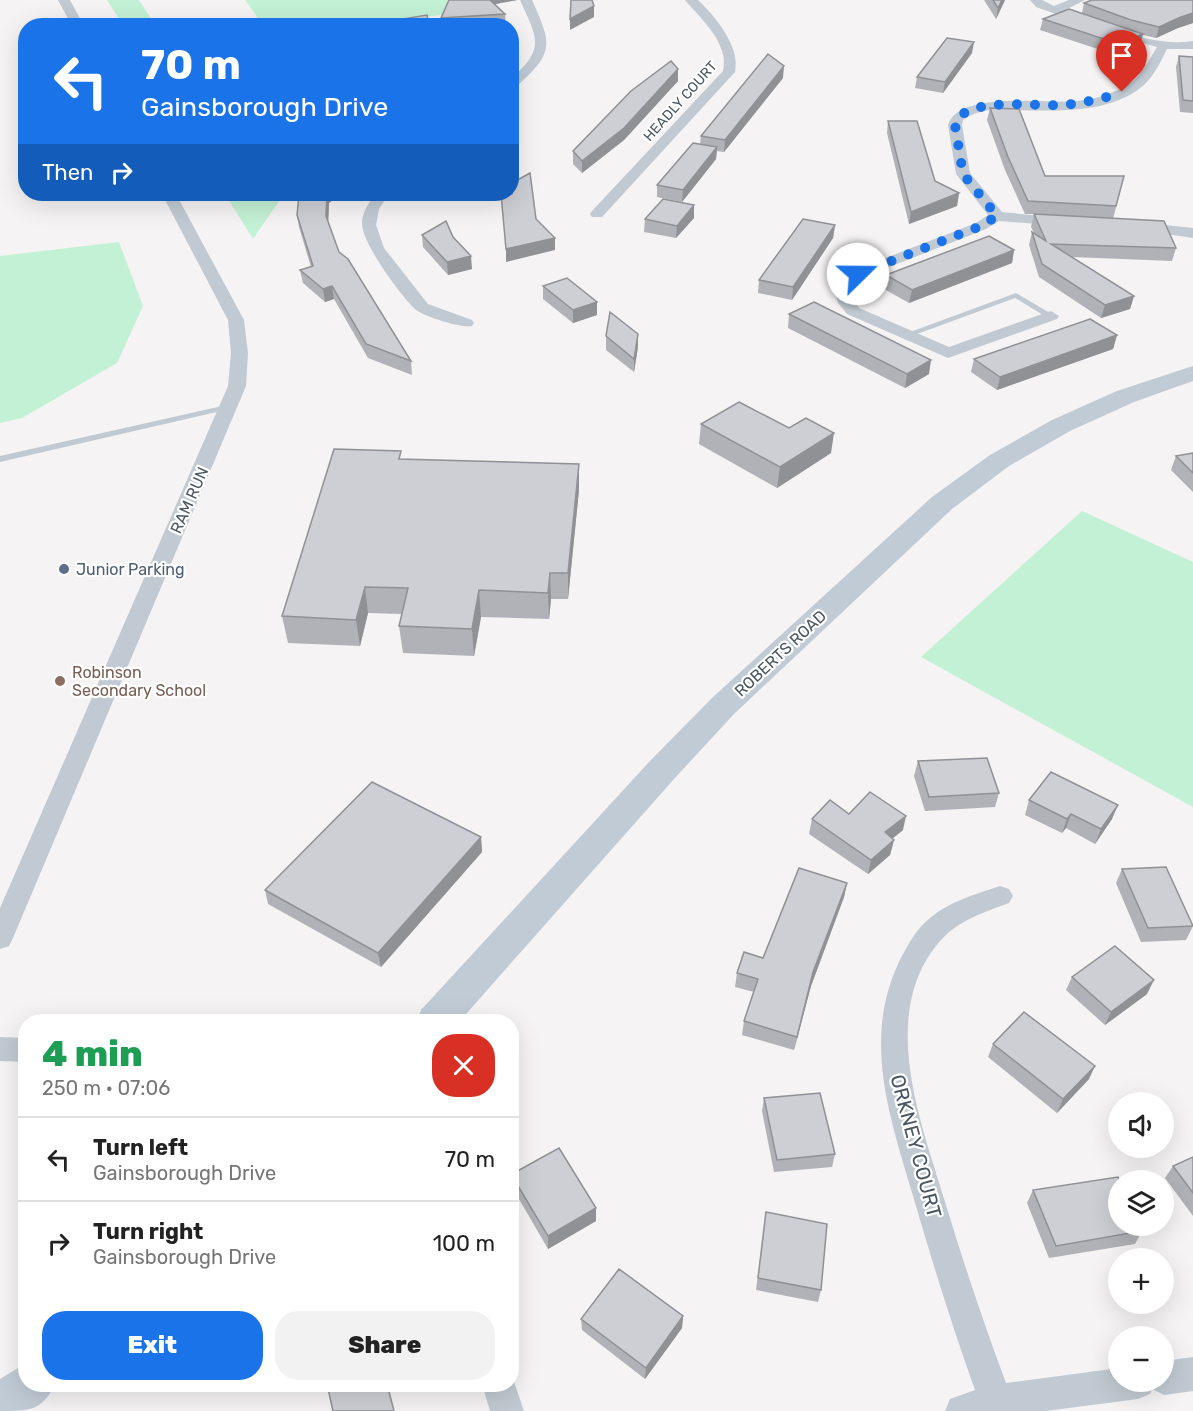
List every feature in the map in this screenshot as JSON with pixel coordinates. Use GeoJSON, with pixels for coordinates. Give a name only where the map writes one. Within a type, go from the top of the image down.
{"type":"FeatureCollection","features":[{"type":"Feature","properties":{"kind":"main road","name":"ROBERTS ROAD"},"geometry":{"type":"LineString","coordinates":[[442,1014],[662,770],[723,706],[972,477],[1061,423],[1124,396],[1193,373]]}},
{"type":"Feature","properties":{"kind":"main road"},"geometry":{"type":"LineString","coordinates":[[0,1408],[21,1392]]}},
{"type":"Feature","properties":{"kind":"street"},"geometry":{"type":"LineString","coordinates":[[64,0],[74,18]]}},
{"type":"Feature","properties":{"kind":"street"},"geometry":{"type":"LineString","coordinates":[[519,78],[534,66],[542,52],[541,36],[526,0]]}},
{"type":"Feature","properties":{"kind":"street","name":"HEADLY COURT"},"geometry":{"type":"LineString","coordinates":[[597,214],[729,72],[731,63],[728,51],[700,7],[691,0]]}},
{"type":"Feature","properties":{"kind":"street"},"geometry":{"type":"LineString","coordinates":[[1036,0],[1040,5],[1163,46],[1191,47]]}},
{"type":"Feature","properties":{"kind":"street"},"geometry":{"type":"LineString","coordinates":[[1054,10],[1079,0]]}},
{"type":"Feature","properties":{"kind":"street"},"geometry":{"type":"LineString","coordinates":[[997,216],[963,174],[955,125],[957,118],[973,109],[987,105],[1062,105],[1096,100],[1122,92],[1143,78],[1163,46]]}},
{"type":"Feature","properties":{"kind":"street","name":"RAM RUN"},"geometry":{"type":"LineString","coordinates":[[0,938],[231,406],[240,369],[240,336],[236,320],[173,201]]}},
{"type":"Feature","properties":{"kind":"street"},"geometry":{"type":"LineString","coordinates":[[377,201],[372,209],[369,225],[372,241],[377,249],[422,307],[466,323]]}},
{"type":"Feature","properties":{"kind":"street"},"geometry":{"type":"LineString","coordinates":[[1051,316],[948,353],[853,311],[846,303],[843,293],[849,282],[858,274],[981,226],[997,216],[1021,220],[1080,223]]}},
{"type":"Feature","properties":{"kind":"street"},"geometry":{"type":"LineString","coordinates":[[1127,226],[1193,233]]}},
{"type":"Feature","properties":{"kind":"street","name":"ORKNEY COURT"},"geometry":{"type":"LineString","coordinates":[[996,1401],[964,1315],[909,1134],[896,1077],[894,1048],[898,999],[908,972],[930,934],[953,916],[999,896]]}},
{"type":"Feature","properties":{"kind":"street"},"geometry":{"type":"LineString","coordinates":[[0,1049],[18,1050]]}},
{"type":"Feature","properties":{"kind":"street"},"geometry":{"type":"LineString","coordinates":[[1174,1377],[1193,1374]]}},
{"type":"Feature","properties":{"kind":"street"},"geometry":{"type":"LineString","coordinates":[[962,1411],[996,1401],[1108,1386]]}},
{"type":"Feature","properties":{"kind":"street"},"geometry":{"type":"LineString","coordinates":[[501,1392],[507,1411]]}},
{"type":"Feature","properties":{"kind":"lane"},"geometry":{"type":"LineString","coordinates":[[906,334],[1016,295],[1051,316]]}},
{"type":"Feature","properties":{"kind":"lane"},"geometry":{"type":"LineString","coordinates":[[0,459],[231,406]]}},
{"type":"Feature","properties":{"kind":"green space"},"geometry":{"type":"Polygon","coordinates":[[[107,0],[139,0],[151,18],[119,18],[107,0]]]}},
{"type":"Feature","properties":{"kind":"green space"},"geometry":{"type":"Polygon","coordinates":[[[245,0],[448,0],[452,13],[419,18],[258,18],[245,0]]]}},
{"type":"Feature","properties":{"kind":"green space"},"geometry":{"type":"Polygon","coordinates":[[[229,201],[279,201],[253,239],[229,201]]]}},
{"type":"Feature","properties":{"kind":"green space"},"geometry":{"type":"Polygon","coordinates":[[[119,242],[143,306],[117,363],[22,418],[0,423],[0,256],[119,242]]]}},
{"type":"Feature","properties":{"kind":"green space"},"geometry":{"type":"Polygon","coordinates":[[[1082,511],[1193,562],[1193,807],[921,657],[1082,511]]]}},
{"type":"Feature","properties":{"kind":"building"},"geometry":{"type":"Polygon","coordinates":[[[449,0],[490,0],[505,14],[441,18],[449,0]]]}},
{"type":"Feature","properties":{"kind":"building"},"geometry":{"type":"Polygon","coordinates":[[[571,0],[592,0],[594,6],[570,19],[571,0]]]}},
{"type":"Feature","properties":{"kind":"building"},"geometry":{"type":"Polygon","coordinates":[[[993,0],[1002,0],[998,8],[993,0]]]}},
{"type":"Feature","properties":{"kind":"building"},"geometry":{"type":"Polygon","coordinates":[[[1092,0],[1193,0],[1193,13],[1159,27],[1131,20],[1084,3],[1092,0]]]}},
{"type":"Feature","properties":{"kind":"building"},"geometry":{"type":"Polygon","coordinates":[[[1069,9],[1143,34],[1119,44],[1043,19],[1069,9]]]}},
{"type":"Feature","properties":{"kind":"building"},"geometry":{"type":"Polygon","coordinates":[[[427,15],[428,18],[409,18],[427,15]]]}},
{"type":"Feature","properties":{"kind":"building"},"geometry":{"type":"Polygon","coordinates":[[[947,38],[974,42],[945,82],[917,77],[947,38]]]}},
{"type":"Feature","properties":{"kind":"building"},"geometry":{"type":"Polygon","coordinates":[[[768,54],[784,66],[725,140],[701,136],[768,54]]]}},
{"type":"Feature","properties":{"kind":"building"},"geometry":{"type":"Polygon","coordinates":[[[1179,56],[1193,57],[1193,101],[1183,100],[1179,56]]]}},
{"type":"Feature","properties":{"kind":"building"},"geometry":{"type":"Polygon","coordinates":[[[671,61],[678,69],[624,128],[582,161],[573,151],[631,91],[671,61]]]}},
{"type":"Feature","properties":{"kind":"building"},"geometry":{"type":"Polygon","coordinates":[[[990,108],[1019,109],[1045,176],[1124,176],[1116,206],[1028,201],[1008,157],[990,108]]]}},
{"type":"Feature","properties":{"kind":"building"},"geometry":{"type":"Polygon","coordinates":[[[888,121],[917,121],[935,181],[959,193],[911,212],[888,121]]]}},
{"type":"Feature","properties":{"kind":"building"},"geometry":{"type":"Polygon","coordinates":[[[693,143],[717,147],[683,190],[657,185],[693,143]]]}},
{"type":"Feature","properties":{"kind":"building"},"geometry":{"type":"Polygon","coordinates":[[[530,173],[536,219],[555,238],[506,249],[502,201],[519,201],[519,179],[530,173]]]}},
{"type":"Feature","properties":{"kind":"building"},"geometry":{"type":"Polygon","coordinates":[[[663,199],[694,205],[677,226],[645,219],[663,199]]]}},
{"type":"Feature","properties":{"kind":"building"},"geometry":{"type":"Polygon","coordinates":[[[298,201],[327,201],[326,216],[339,252],[348,259],[411,361],[366,344],[332,286],[323,289],[300,270],[313,266],[297,215],[298,201]]]}},
{"type":"Feature","properties":{"kind":"building"},"geometry":{"type":"Polygon","coordinates":[[[1034,214],[1164,221],[1176,248],[1051,244],[1134,296],[1105,305],[1042,264],[1032,232],[1046,241],[1034,214]]]}},
{"type":"Feature","properties":{"kind":"building"},"geometry":{"type":"Polygon","coordinates":[[[803,219],[835,225],[793,287],[759,280],[803,219]]]}},
{"type":"Feature","properties":{"kind":"building"},"geometry":{"type":"Polygon","coordinates":[[[446,221],[453,237],[471,256],[447,262],[422,235],[446,221]]]}},
{"type":"Feature","properties":{"kind":"building"},"geometry":{"type":"Polygon","coordinates":[[[989,236],[1014,250],[912,290],[886,275],[989,236]]]}},
{"type":"Feature","properties":{"kind":"building"},"geometry":{"type":"Polygon","coordinates":[[[567,278],[597,302],[573,310],[543,286],[567,278]]]}},
{"type":"Feature","properties":{"kind":"building"},"geometry":{"type":"Polygon","coordinates":[[[814,302],[931,360],[907,374],[789,314],[814,302]]]}},
{"type":"Feature","properties":{"kind":"building"},"geometry":{"type":"Polygon","coordinates":[[[610,312],[638,334],[634,359],[606,336],[610,312]]]}},
{"type":"Feature","properties":{"kind":"building"},"geometry":{"type":"Polygon","coordinates":[[[1090,319],[1117,335],[1000,377],[974,359],[1090,319]]]}},
{"type":"Feature","properties":{"kind":"building"},"geometry":{"type":"Polygon","coordinates":[[[739,402],[789,428],[806,418],[834,433],[780,467],[701,424],[739,402]]]}},
{"type":"Feature","properties":{"kind":"building"},"geometry":{"type":"Polygon","coordinates":[[[334,449],[401,451],[399,459],[579,464],[568,573],[550,573],[548,593],[479,590],[472,629],[399,626],[408,588],[365,587],[356,620],[282,616],[334,449]]]}},
{"type":"Feature","properties":{"kind":"building"},"geometry":{"type":"Polygon","coordinates":[[[1193,453],[1193,473],[1176,456],[1193,453]]]}},
{"type":"Feature","properties":{"kind":"building"},"geometry":{"type":"Polygon","coordinates":[[[987,758],[999,793],[929,797],[918,761],[987,758]]]}},
{"type":"Feature","properties":{"kind":"building"},"geometry":{"type":"Polygon","coordinates":[[[1051,772],[1118,805],[1101,829],[1071,814],[1067,819],[1029,800],[1051,772]]]}},
{"type":"Feature","properties":{"kind":"building"},"geometry":{"type":"Polygon","coordinates":[[[372,782],[481,837],[378,953],[265,890],[372,782]]]}},
{"type":"Feature","properties":{"kind":"building"},"geometry":{"type":"Polygon","coordinates":[[[870,792],[906,816],[885,832],[894,840],[871,860],[812,819],[830,800],[849,814],[870,792]]]}},
{"type":"Feature","properties":{"kind":"building"},"geometry":{"type":"Polygon","coordinates":[[[1166,867],[1193,926],[1148,928],[1122,869],[1166,867]]]}},
{"type":"Feature","properties":{"kind":"building"},"geometry":{"type":"Polygon","coordinates":[[[799,868],[847,883],[813,972],[797,1037],[744,1021],[758,979],[737,973],[744,952],[763,958],[799,868]]]}},
{"type":"Feature","properties":{"kind":"building"},"geometry":{"type":"Polygon","coordinates":[[[1115,946],[1154,980],[1111,1012],[1072,977],[1115,946]]]}},
{"type":"Feature","properties":{"kind":"building"},"geometry":{"type":"Polygon","coordinates":[[[1024,1012],[1095,1066],[1063,1099],[993,1044],[1024,1012]]]}},
{"type":"Feature","properties":{"kind":"building"},"geometry":{"type":"Polygon","coordinates":[[[820,1093],[835,1154],[777,1160],[764,1098],[820,1093]]]}},
{"type":"Feature","properties":{"kind":"building"},"geometry":{"type":"Polygon","coordinates":[[[559,1148],[596,1208],[548,1236],[519,1188],[519,1170],[559,1148]]]}},
{"type":"Feature","properties":{"kind":"building"},"geometry":{"type":"Polygon","coordinates":[[[1193,1157],[1193,1193],[1173,1166],[1193,1157]]]}},
{"type":"Feature","properties":{"kind":"building"},"geometry":{"type":"Polygon","coordinates":[[[1108,1179],[1108,1236],[1113,1236],[1056,1246],[1033,1190],[1108,1179]]]}},
{"type":"Feature","properties":{"kind":"building"},"geometry":{"type":"Polygon","coordinates":[[[766,1212],[827,1224],[821,1290],[758,1278],[766,1212]]]}},
{"type":"Feature","properties":{"kind":"building"},"geometry":{"type":"Polygon","coordinates":[[[619,1269],[683,1316],[646,1368],[581,1319],[619,1269]]]}},
{"type":"Feature","properties":{"kind":"building"},"geometry":{"type":"Polygon","coordinates":[[[329,1392],[389,1392],[394,1411],[333,1411],[329,1392]]]}},
{"type":"Feature","properties":{"kind":"place","name":"Junior Parking"},"geometry":{"type":"Point","coordinates":[64,569]}},
{"type":"Feature","properties":{"kind":"place","name":"Robinson Secondary School"},"geometry":{"type":"Point","coordinates":[60,681]}},
{"type":"Feature","properties":{"kind":"route"},"geometry":{"type":"LineString","coordinates":[[858,274],[981,226],[997,216],[963,174],[955,125],[957,118],[964,113],[987,105],[1035,106],[1083,103],[1122,92]]}}]}
